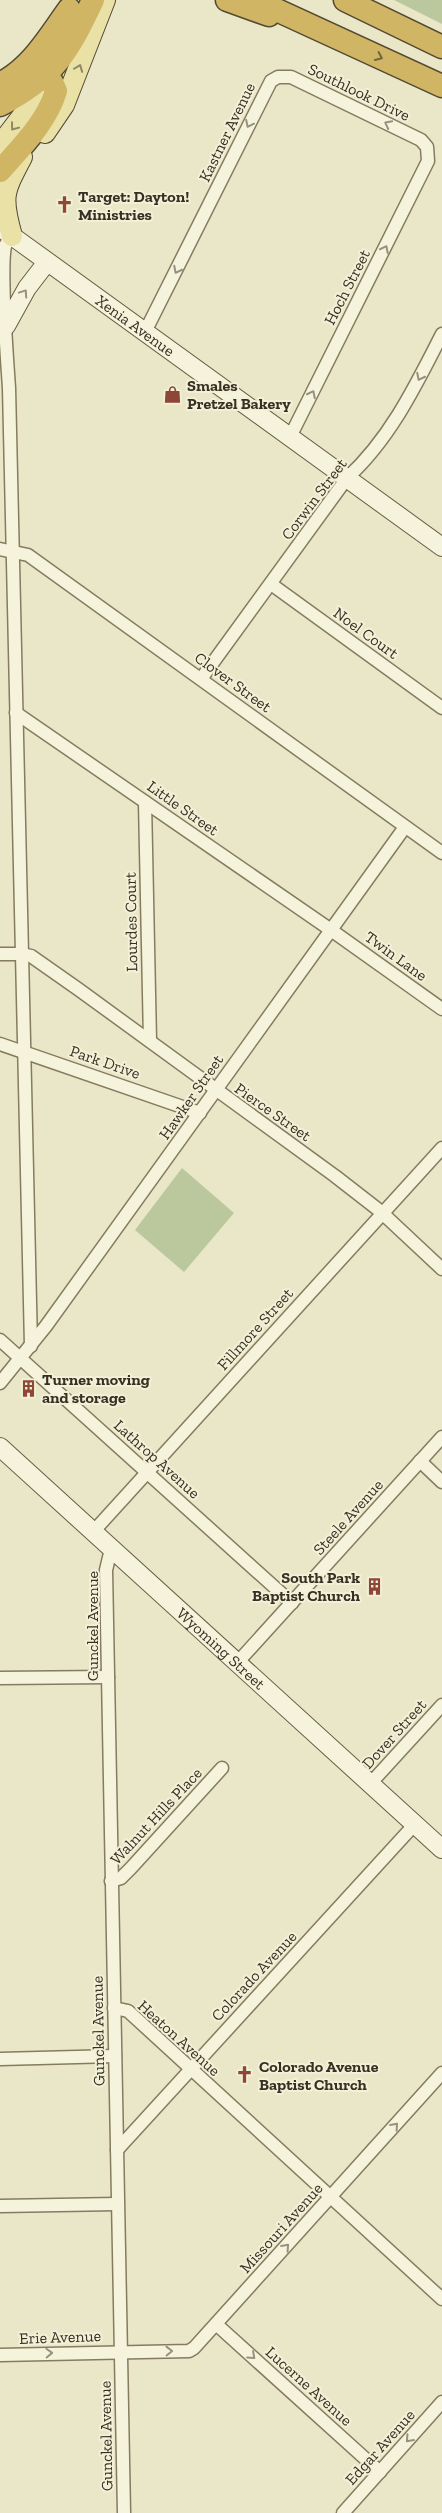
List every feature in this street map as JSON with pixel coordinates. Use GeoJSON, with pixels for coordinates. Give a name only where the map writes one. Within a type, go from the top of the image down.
{"type":"FeatureCollection","features":[{"type":"Feature","properties":{"kind":"highway"},"geometry":{"type":"LineString","coordinates":[[0,105],[20,94],[61,61],[93,0]]}},
{"type":"Feature","properties":{"kind":"highway"},"geometry":{"type":"LineString","coordinates":[[227,0],[352,45]]}},
{"type":"Feature","properties":{"kind":"highway"},"geometry":{"type":"LineString","coordinates":[[255,0],[442,86]]}},
{"type":"Feature","properties":{"kind":"highway"},"geometry":{"type":"LineString","coordinates":[[345,0],[442,47]]}},
{"type":"Feature","properties":{"kind":"highway"},"geometry":{"type":"LineString","coordinates":[[8,80],[32,60],[71,5]]}},
{"type":"Feature","properties":{"kind":"highway"},"geometry":{"type":"LineString","coordinates":[[0,171],[44,117],[56,91],[52,82],[30,74],[8,80]]}},
{"type":"Feature","properties":{"kind":"main road"},"geometry":{"type":"LineString","coordinates":[[0,176],[22,157],[53,122],[64,105],[105,0]]}},
{"type":"Feature","properties":{"kind":"main road"},"geometry":{"type":"LineString","coordinates":[[0,145],[23,115],[41,78],[71,5]]}},
{"type":"Feature","properties":{"kind":"main road"},"geometry":{"type":"LineString","coordinates":[[6,232],[4,199],[10,178],[22,157]]}},
{"type":"Feature","properties":{"kind":"street","name":"Southlook Drive"},"geometry":{"type":"LineString","coordinates":[[272,81],[278,77],[291,77],[421,140],[428,150]]}},
{"type":"Feature","properties":{"kind":"street","name":"Kastner Avenue"},"geometry":{"type":"LineString","coordinates":[[145,332],[272,81]]}},
{"type":"Feature","properties":{"kind":"street","name":"Hoch Street"},"geometry":{"type":"LineString","coordinates":[[290,437],[428,161],[428,150]]}},
{"type":"Feature","properties":{"kind":"street","name":"Xenia Avenue"},"geometry":{"type":"LineString","coordinates":[[6,232],[442,547]]}},
{"type":"Feature","properties":{"kind":"street"},"geometry":{"type":"LineString","coordinates":[[6,232],[2,261],[9,388],[6,550],[16,713],[31,1346]]}},
{"type":"Feature","properties":{"kind":"street"},"geometry":{"type":"LineString","coordinates":[[6,326],[27,288],[47,262]]}},
{"type":"Feature","properties":{"kind":"street","name":"Corwin Street"},"geometry":{"type":"LineString","coordinates":[[201,679],[347,478],[358,468],[401,413],[442,334]]}},
{"type":"Feature","properties":{"kind":"street","name":"Clover Street"},"geometry":{"type":"LineString","coordinates":[[6,550],[28,555],[442,853]]}},
{"type":"Feature","properties":{"kind":"street","name":"Noel Court"},"geometry":{"type":"LineString","coordinates":[[271,584],[442,708]]}},
{"type":"Feature","properties":{"kind":"street","name":"Little Street"},"geometry":{"type":"LineString","coordinates":[[16,713],[331,930]]}},
{"type":"Feature","properties":{"kind":"street","name":"Lourdes Court"},"geometry":{"type":"LineString","coordinates":[[145,802],[150,1041]]}},
{"type":"Feature","properties":{"kind":"street","name":"Hawker Street"},"geometry":{"type":"LineString","coordinates":[[0,1383],[31,1346],[405,827]]}},
{"type":"Feature","properties":{"kind":"street","name":"Twin Lane"},"geometry":{"type":"LineString","coordinates":[[331,930],[442,1009]]}},
{"type":"Feature","properties":{"kind":"street","name":"Pierce Street"},"geometry":{"type":"LineString","coordinates":[[0,954],[31,956],[335,1176],[382,1214],[442,1269]]}},
{"type":"Feature","properties":{"kind":"street","name":"Park Drive"},"geometry":{"type":"LineString","coordinates":[[0,1044],[200,1113]]}},
{"type":"Feature","properties":{"kind":"street","name":"Fillmore Street"},"geometry":{"type":"LineString","coordinates":[[93,1532],[442,1148]]}},
{"type":"Feature","properties":{"kind":"street","name":"Lathrop Avenue"},"geometry":{"type":"LineString","coordinates":[[0,1340],[292,1603]]}},
{"type":"Feature","properties":{"kind":"street","name":"Steele Avenue"},"geometry":{"type":"LineString","coordinates":[[237,1663],[442,1437]]}},
{"type":"Feature","properties":{"kind":"street","name":"Wyoming Street"},"geometry":{"type":"LineString","coordinates":[[0,1448],[442,1849]]}},
{"type":"Feature","properties":{"kind":"street"},"geometry":{"type":"LineString","coordinates":[[420,1461],[442,1482]]}},
{"type":"Feature","properties":{"kind":"street","name":"Gunckel Avenue"},"geometry":{"type":"LineString","coordinates":[[111,1549],[106,1570],[124,2513]]}},
{"type":"Feature","properties":{"kind":"street"},"geometry":{"type":"LineString","coordinates":[[0,1678],[108,1676]]}},
{"type":"Feature","properties":{"kind":"street","name":"Dover Street"},"geometry":{"type":"LineString","coordinates":[[370,1784],[442,1705]]}},
{"type":"Feature","properties":{"kind":"street","name":"Walnut Hills Place"},"geometry":{"type":"LineString","coordinates":[[111,1881],[121,1878],[132,1868],[222,1768]]}},
{"type":"Feature","properties":{"kind":"street","name":"Colorado Avenue"},"geometry":{"type":"LineString","coordinates":[[117,2150],[415,1824]]}},
{"type":"Feature","properties":{"kind":"street","name":"Heaton Avenue"},"geometry":{"type":"LineString","coordinates":[[114,2008],[128,2012],[442,2299]]}},
{"type":"Feature","properties":{"kind":"street"},"geometry":{"type":"LineString","coordinates":[[0,2059],[115,2056]]}},
{"type":"Feature","properties":{"kind":"street","name":"Missouri Avenue"},"geometry":{"type":"LineString","coordinates":[[120,2351],[189,2350],[194,2348],[442,2073]]}},
{"type":"Feature","properties":{"kind":"street"},"geometry":{"type":"LineString","coordinates":[[0,2206],[117,2204]]}},
{"type":"Feature","properties":{"kind":"street","name":"Lucerne Avenue"},"geometry":{"type":"LineString","coordinates":[[216,2324],[380,2472]]}},
{"type":"Feature","properties":{"kind":"street","name":"Erie Avenue"},"geometry":{"type":"LineString","coordinates":[[0,2355],[120,2351]]}},
{"type":"Feature","properties":{"kind":"street","name":"Edgar Avenue"},"geometry":{"type":"LineString","coordinates":[[343,2513],[442,2402]]}},
{"type":"Feature","properties":{"kind":"green space"},"geometry":{"type":"Polygon","coordinates":[[[394,0],[442,0],[442,24],[394,0]]]}},
{"type":"Feature","properties":{"kind":"green space"},"geometry":{"type":"Polygon","coordinates":[[[182,1168],[234,1213],[184,1272],[135,1230],[182,1168]]]}},
{"type":"Feature","properties":{"kind":"place","name":"Target: Dayton! Ministries"},"geometry":{"type":"Point","coordinates":[64,205]}},
{"type":"Feature","properties":{"kind":"place","name":"Smales Pretzel Bakery"},"geometry":{"type":"Point","coordinates":[173,394]}},
{"type":"Feature","properties":{"kind":"place","name":"Turner moving and storage"},"geometry":{"type":"Point","coordinates":[28,1388]}},
{"type":"Feature","properties":{"kind":"place","name":"South Park Baptist Church"},"geometry":{"type":"Point","coordinates":[374,1586]}},
{"type":"Feature","properties":{"kind":"place","name":"Colorado Avenue Baptist Church"},"geometry":{"type":"Point","coordinates":[245,2075]}}]}
